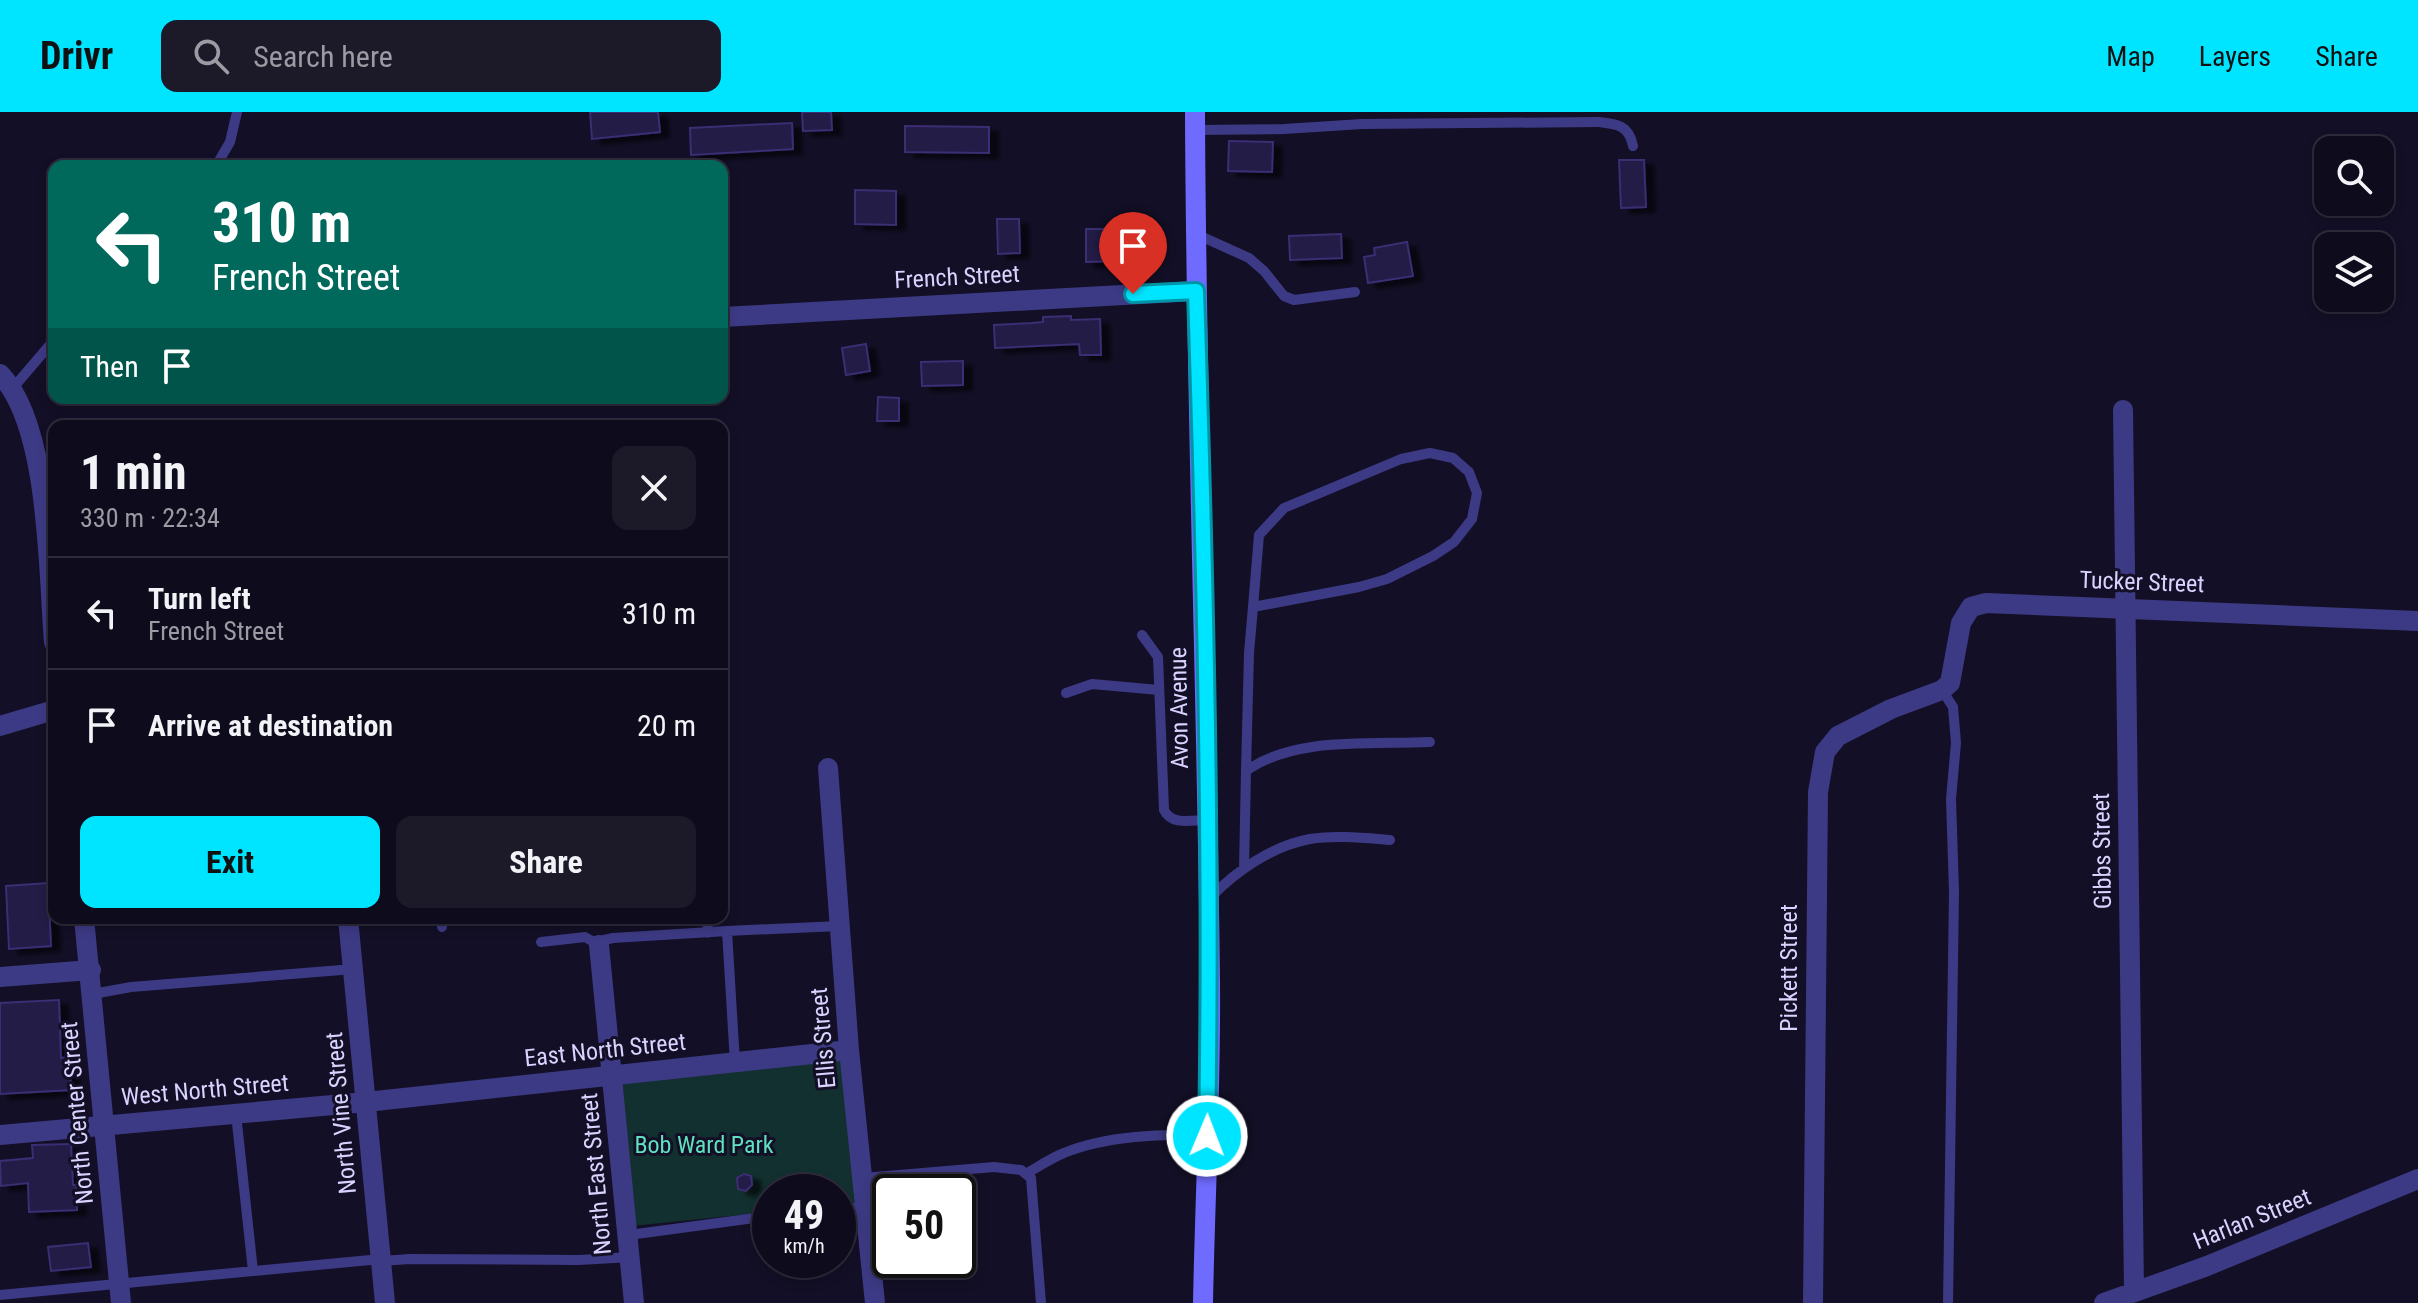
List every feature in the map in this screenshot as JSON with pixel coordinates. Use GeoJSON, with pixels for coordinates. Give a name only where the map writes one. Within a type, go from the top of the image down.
{"type":"FeatureCollection","features":[{"type":"Feature","properties":{"kind":"main road","name":"Avon Avenue"},"geometry":{"type":"LineString","coordinates":[[1195,121],[1208,900],[1203,1303]]}},
{"type":"Feature","properties":{"kind":"street","name":"French Street"},"geometry":{"type":"LineString","coordinates":[[728,317],[1196,291]]}},
{"type":"Feature","properties":{"kind":"street"},"geometry":{"type":"LineString","coordinates":[[6,381],[34,444],[48,498]]}},
{"type":"Feature","properties":{"kind":"street","name":"Gibbs Street"},"geometry":{"type":"LineString","coordinates":[[2123,410],[2134,1291]]}},
{"type":"Feature","properties":{"kind":"street","name":"Tucker Street"},"geometry":{"type":"LineString","coordinates":[[1935,693],[1950,683],[1961,623],[1971,607],[1986,603],[2418,621]]}},
{"type":"Feature","properties":{"kind":"street","name":"Pickett Street"},"geometry":{"type":"LineString","coordinates":[[1813,1303],[1816,832],[1818,792],[1825,752],[1838,736],[1891,709],[1935,693]]}},
{"type":"Feature","properties":{"kind":"street"},"geometry":{"type":"LineString","coordinates":[[0,726],[48,712]]}},
{"type":"Feature","properties":{"kind":"street","name":"Ellis Street"},"geometry":{"type":"LineString","coordinates":[[828,768],[849,1050],[875,1303]]}},
{"type":"Feature","properties":{"kind":"street","name":"North Center Street"},"geometry":{"type":"LineString","coordinates":[[85,924],[120,1293]]}},
{"type":"Feature","properties":{"kind":"street","name":"North Vine Street"},"geometry":{"type":"LineString","coordinates":[[349,924],[385,1303]]}},
{"type":"Feature","properties":{"kind":"street","name":"North East Street"},"geometry":{"type":"LineString","coordinates":[[599,945],[634,1303]]}},
{"type":"Feature","properties":{"kind":"street"},"geometry":{"type":"LineString","coordinates":[[0,977],[91,970]]}},
{"type":"Feature","properties":{"kind":"street","name":"East North Street"},"geometry":{"type":"LineString","coordinates":[[366,1102],[849,1050]]}},
{"type":"Feature","properties":{"kind":"street","name":"West North Street"},"geometry":{"type":"LineString","coordinates":[[0,1135],[366,1102]]}},
{"type":"Feature","properties":{"kind":"street","name":"Harlan Street"},"geometry":{"type":"LineString","coordinates":[[2104,1303],[2207,1266],[2418,1179]]}},
{"type":"Feature","properties":{"kind":"lane"},"geometry":{"type":"LineString","coordinates":[[220,160],[230,142],[237,112]]}},
{"type":"Feature","properties":{"kind":"lane"},"geometry":{"type":"LineString","coordinates":[[1195,121],[1284,129],[1362,124],[1598,122],[1621,124],[1628,131],[1633,146]]}},
{"type":"Feature","properties":{"kind":"lane"},"geometry":{"type":"LineString","coordinates":[[1196,234],[1249,258],[1284,296],[1294,300],[1355,292]]}},
{"type":"Feature","properties":{"kind":"lane"},"geometry":{"type":"LineString","coordinates":[[6,381],[48,345]]}},
{"type":"Feature","properties":{"kind":"lane"},"geometry":{"type":"LineString","coordinates":[[1244,869],[1253,607],[1259,535],[1284,508],[1401,459],[1430,453],[1453,458],[1469,472],[1477,493],[1472,519],[1454,542],[1433,556],[1387,579],[1359,587],[1253,607]]}},
{"type":"Feature","properties":{"kind":"lane"},"geometry":{"type":"LineString","coordinates":[[1142,635],[1158,657],[1164,810],[1173,820],[1207,820]]}},
{"type":"Feature","properties":{"kind":"lane"},"geometry":{"type":"LineString","coordinates":[[1066,693],[1092,684],[1159,690]]}},
{"type":"Feature","properties":{"kind":"lane"},"geometry":{"type":"LineString","coordinates":[[1935,693],[1953,707],[1956,743],[1951,799],[1954,892],[1948,1303]]}},
{"type":"Feature","properties":{"kind":"lane"},"geometry":{"type":"LineString","coordinates":[[1246,771],[1283,751],[1311,746],[1430,742]]}},
{"type":"Feature","properties":{"kind":"lane"},"geometry":{"type":"LineString","coordinates":[[1208,900],[1227,880],[1244,869],[1282,848],[1309,839],[1351,837],[1390,840]]}},
{"type":"Feature","properties":{"kind":"lane"},"geometry":{"type":"LineString","coordinates":[[707,924],[708,933]]}},
{"type":"Feature","properties":{"kind":"lane"},"geometry":{"type":"LineString","coordinates":[[541,942],[585,937],[599,945],[613,938],[840,926]]}},
{"type":"Feature","properties":{"kind":"lane"},"geometry":{"type":"LineString","coordinates":[[727,931],[735,1063]]}},
{"type":"Feature","properties":{"kind":"lane"},"geometry":{"type":"LineString","coordinates":[[93,994],[131,987],[354,969]]}},
{"type":"Feature","properties":{"kind":"lane"},"geometry":{"type":"LineString","coordinates":[[236,1114],[253,1271]]}},
{"type":"Feature","properties":{"kind":"lane"},"geometry":{"type":"LineString","coordinates":[[1026,1174],[1064,1153],[1081,1148],[1173,1133],[1207,1136]]}},
{"type":"Feature","properties":{"kind":"lane"},"geometry":{"type":"LineString","coordinates":[[863,1178],[994,1167],[1021,1170],[1031,1178],[1041,1303]]}},
{"type":"Feature","properties":{"kind":"lane"},"geometry":{"type":"LineString","coordinates":[[856,1208],[866,1207]]}},
{"type":"Feature","properties":{"kind":"lane"},"geometry":{"type":"LineString","coordinates":[[629,1235],[752,1218]]}},
{"type":"Feature","properties":{"kind":"lane"},"geometry":{"type":"LineString","coordinates":[[0,1295],[120,1293],[253,1271],[381,1260],[631,1257]]}},
{"type":"Feature","properties":{"kind":"green space","name":"Bob Ward Park"},"geometry":{"type":"Polygon","coordinates":[[[850,1055],[866,1202],[856,1203],[856,1174],[752,1174],[752,1214],[632,1226],[620,1082],[850,1055]]]}},
{"type":"Feature","properties":{"kind":"building"},"geometry":{"type":"Polygon","coordinates":[[[590,112],[658,112],[660,132],[592,139],[590,112]]]}},
{"type":"Feature","properties":{"kind":"building"},"geometry":{"type":"Polygon","coordinates":[[[802,112],[831,112],[832,130],[803,131],[802,112]]]}},
{"type":"Feature","properties":{"kind":"building"},"geometry":{"type":"Polygon","coordinates":[[[792,123],[793,149],[691,155],[690,128],[792,123]]]}},
{"type":"Feature","properties":{"kind":"building"},"geometry":{"type":"Polygon","coordinates":[[[905,126],[989,127],[989,153],[905,152],[905,126]]]}},
{"type":"Feature","properties":{"kind":"building"},"geometry":{"type":"Polygon","coordinates":[[[1229,141],[1273,142],[1272,172],[1228,171],[1229,141]]]}},
{"type":"Feature","properties":{"kind":"building"},"geometry":{"type":"Polygon","coordinates":[[[1619,160],[1644,160],[1646,207],[1621,208],[1619,160]]]}},
{"type":"Feature","properties":{"kind":"building"},"geometry":{"type":"Polygon","coordinates":[[[855,190],[896,191],[896,225],[855,224],[855,190]]]}},
{"type":"Feature","properties":{"kind":"building"},"geometry":{"type":"Polygon","coordinates":[[[997,219],[1019,219],[1020,253],[998,254],[997,219]]]}},
{"type":"Feature","properties":{"kind":"building"},"geometry":{"type":"Polygon","coordinates":[[[1086,229],[1116,229],[1117,261],[1086,262],[1086,229]]]}},
{"type":"Feature","properties":{"kind":"building"},"geometry":{"type":"Polygon","coordinates":[[[1341,234],[1342,258],[1290,260],[1289,236],[1341,234]]]}},
{"type":"Feature","properties":{"kind":"building"},"geometry":{"type":"Polygon","coordinates":[[[1407,242],[1413,276],[1368,283],[1364,257],[1375,255],[1374,248],[1407,242]]]}},
{"type":"Feature","properties":{"kind":"building"},"geometry":{"type":"Polygon","coordinates":[[[1071,316],[1071,320],[1100,319],[1101,355],[1080,355],[1079,344],[995,348],[994,325],[1043,322],[1043,317],[1071,316]]]}},
{"type":"Feature","properties":{"kind":"building"},"geometry":{"type":"Polygon","coordinates":[[[866,344],[870,371],[846,375],[842,348],[866,344]]]}},
{"type":"Feature","properties":{"kind":"building"},"geometry":{"type":"Polygon","coordinates":[[[963,361],[963,385],[922,386],[921,362],[963,361]]]}},
{"type":"Feature","properties":{"kind":"building"},"geometry":{"type":"Polygon","coordinates":[[[878,397],[899,398],[899,421],[877,421],[878,397]]]}},
{"type":"Feature","properties":{"kind":"building"},"geometry":{"type":"Polygon","coordinates":[[[48,883],[51,946],[9,949],[6,886],[48,883]]]}},
{"type":"Feature","properties":{"kind":"building"},"geometry":{"type":"Polygon","coordinates":[[[59,1000],[61,1058],[69,1057],[71,1090],[0,1094],[0,1003],[59,1000]]]}},
{"type":"Feature","properties":{"kind":"building"},"geometry":{"type":"Polygon","coordinates":[[[71,1144],[77,1210],[29,1212],[28,1183],[1,1186],[0,1161],[33,1158],[32,1145],[71,1144]]]}},
{"type":"Feature","properties":{"kind":"building"},"geometry":{"type":"Polygon","coordinates":[[[744,1174],[751,1176],[752,1185],[746,1191],[738,1189],[737,1178],[744,1174]]]}},
{"type":"Feature","properties":{"kind":"building"},"geometry":{"type":"Polygon","coordinates":[[[88,1243],[91,1267],[51,1271],[48,1247],[88,1243]]]}},
{"type":"Feature","properties":{"kind":"route"},"geometry":{"type":"LineString","coordinates":[[1133,294],[1196,291],[1210,986],[1207,1136]]}}]}
